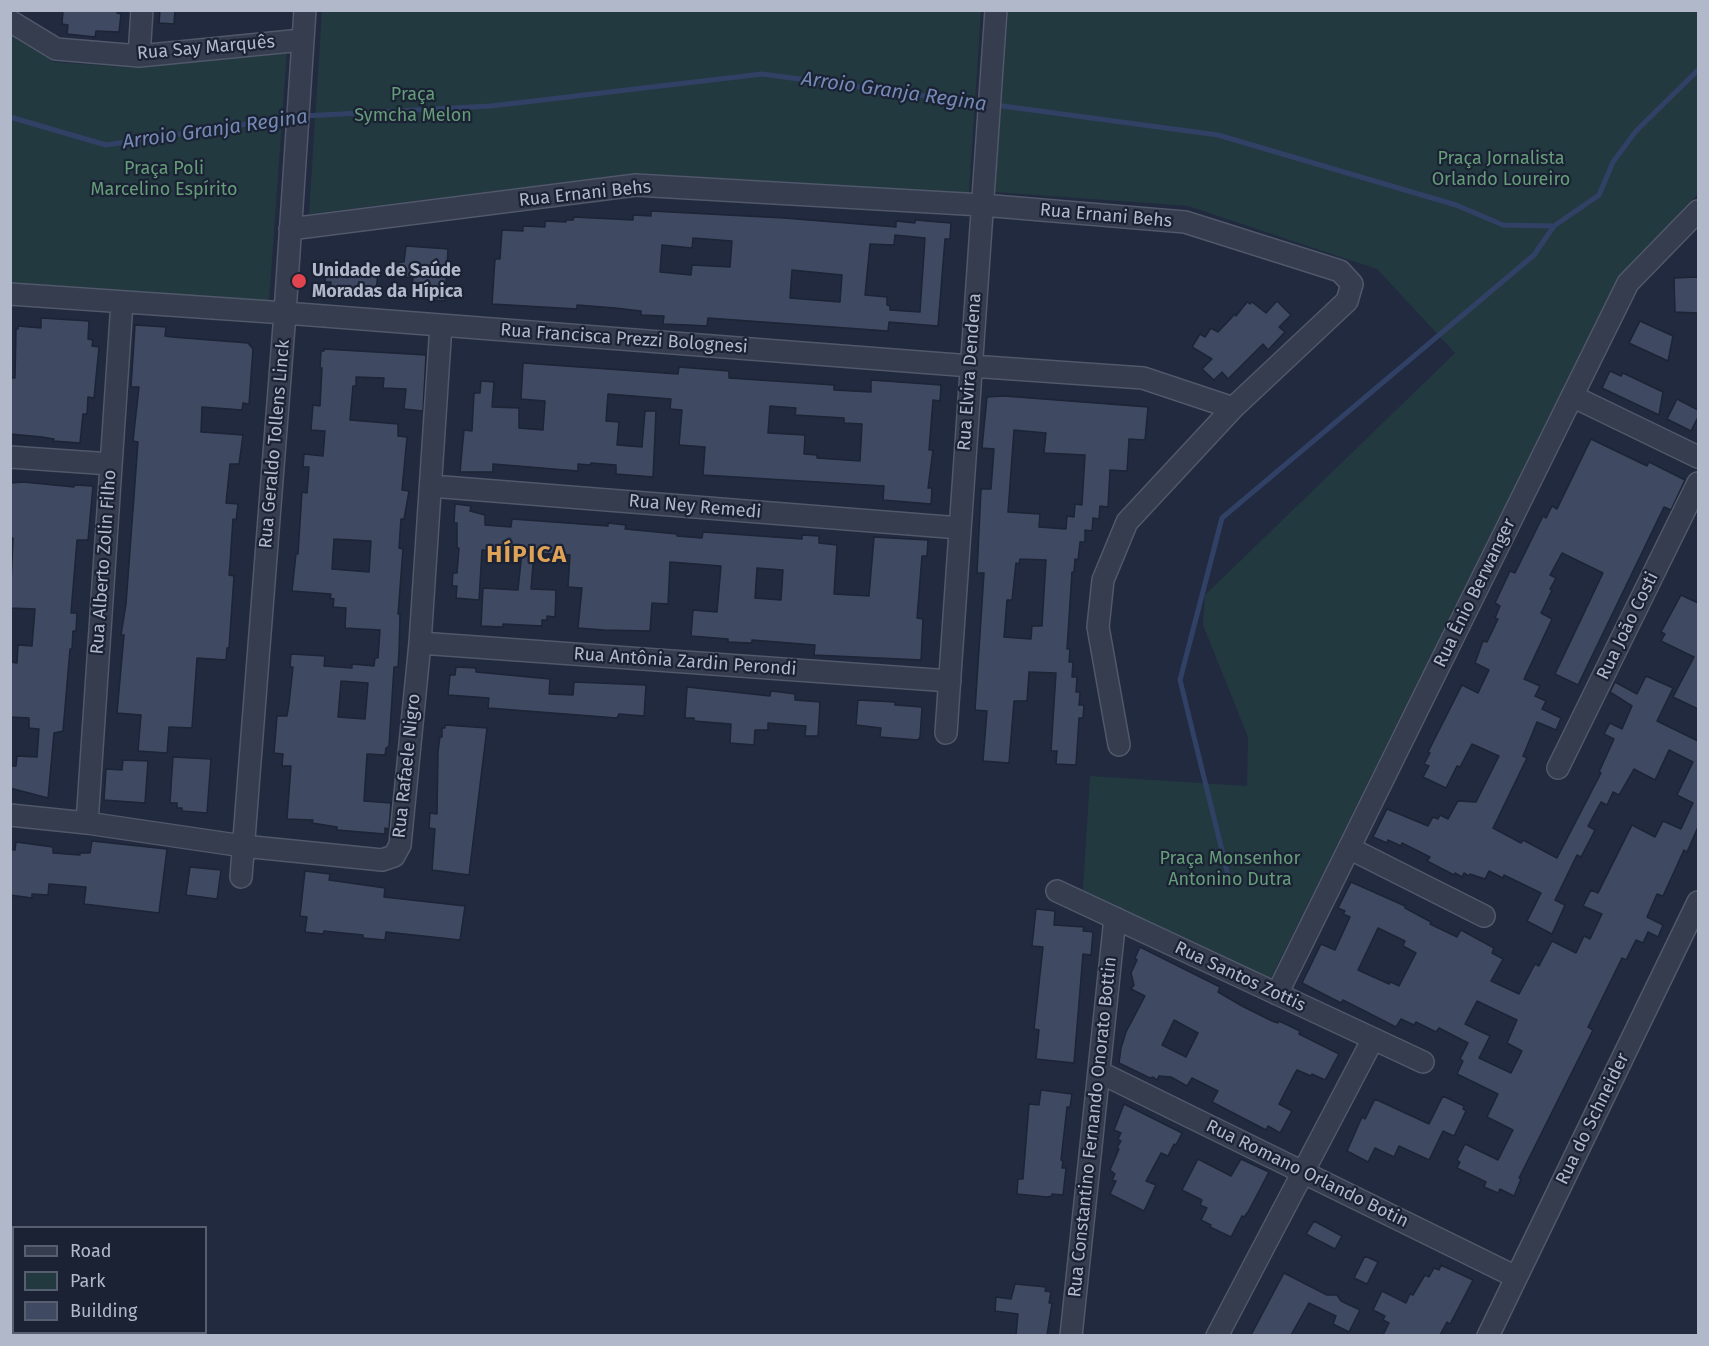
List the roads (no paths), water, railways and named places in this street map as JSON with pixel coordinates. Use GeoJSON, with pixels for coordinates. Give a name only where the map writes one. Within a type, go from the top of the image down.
{"type":"FeatureCollection","features":[{"type":"Feature","properties":{"kind":"street"},"geometry":{"type":"LineString","coordinates":[[139,56],[142,10]]}},
{"type":"Feature","properties":{"kind":"street","name":"Rua Geraldo Tollens Linck"},"geometry":{"type":"LineString","coordinates":[[241,877],[285,313],[305,10]]}},
{"type":"Feature","properties":{"kind":"street","name":"Rua Elvira Dendena"},"geometry":{"type":"LineString","coordinates":[[946,733],[996,10]]}},
{"type":"Feature","properties":{"kind":"street","name":"Rua Say Marquês"},"geometry":{"type":"LineString","coordinates":[[10,21],[56,49],[139,56],[302,40]]}},
{"type":"Feature","properties":{"kind":"street","name":"Rua Ernani Behs"},"geometry":{"type":"LineString","coordinates":[[290,229],[636,185],[982,205],[1185,222],[1340,271],[1352,284],[1347,301],[1233,408],[1127,522],[1103,580],[1098,627],[1119,745]]}},
{"type":"Feature","properties":{"kind":"street","name":"Rua Ênio Berwanger"},"geometry":{"type":"LineString","coordinates":[[1277,994],[1628,283],[1698,211]]}},
{"type":"Feature","properties":{"kind":"street","name":"Rua Francisca Prezzi Bolognesi"},"geometry":{"type":"LineString","coordinates":[[10,294],[1143,378],[1233,408]]}},
{"type":"Feature","properties":{"kind":"street","name":"Rua Alberto Zolin Filho"},"geometry":{"type":"LineString","coordinates":[[87,823],[122,302]]}},
{"type":"Feature","properties":{"kind":"street","name":"Rua Rafaele Nigro"},"geometry":{"type":"LineString","coordinates":[[10,815],[87,823],[243,846],[382,860],[394,856],[400,844],[420,643],[441,325]]}},
{"type":"Feature","properties":{"kind":"street"},"geometry":{"type":"LineString","coordinates":[[1572,396],[1698,457]]}},
{"type":"Feature","properties":{"kind":"street"},"geometry":{"type":"LineString","coordinates":[[10,457],[111,464]]}},
{"type":"Feature","properties":{"kind":"street","name":"Rua João Costi"},"geometry":{"type":"LineString","coordinates":[[1558,768],[1698,483]]}},
{"type":"Feature","properties":{"kind":"street","name":"Rua Ney Remedi"},"geometry":{"type":"LineString","coordinates":[[430,486],[960,528]]}},
{"type":"Feature","properties":{"kind":"street","name":"Rua Antônia Zardin Perondi"},"geometry":{"type":"LineString","coordinates":[[420,643],[950,681]]}},
{"type":"Feature","properties":{"kind":"street"},"geometry":{"type":"LineString","coordinates":[[1349,848],[1484,916]]}},
{"type":"Feature","properties":{"kind":"street","name":"Rua Santos Zottis"},"geometry":{"type":"LineString","coordinates":[[1057,891],[1423,1062]]}},
{"type":"Feature","properties":{"kind":"street","name":"Rua do Schneider"},"geometry":{"type":"LineString","coordinates":[[1488,1335],[1698,902]]}},
{"type":"Feature","properties":{"kind":"street","name":"Rua Constantino Fernando Onorato Bottin"},"geometry":{"type":"LineString","coordinates":[[1071,1335],[1115,918]]}},
{"type":"Feature","properties":{"kind":"street"},"geometry":{"type":"LineString","coordinates":[[1217,1335],[1373,1039]]}},
{"type":"Feature","properties":{"kind":"street","name":"Rua Romano Orlando Botin"},"geometry":{"type":"LineString","coordinates":[[1099,1072],[1516,1277]]}},
{"type":"Feature","properties":{"kind":"waterway","name":"Arroio Granja Regina"},"geometry":{"type":"LineString","coordinates":[[995,105],[1218,135],[1456,205],[1503,225],[1554,226],[1599,195],[1613,162],[1636,131],[1698,70]]}},
{"type":"Feature","properties":{"kind":"waterway","name":"Arroio Granja Regina"},"geometry":{"type":"LineString","coordinates":[[303,116],[491,106],[762,74],[985,104]]}},
{"type":"Feature","properties":{"kind":"waterway","name":"Arroio Granja Regina"},"geometry":{"type":"LineString","coordinates":[[10,117],[106,145],[294,117]]}},
{"type":"Feature","properties":{"kind":"waterway"},"geometry":{"type":"LineString","coordinates":[[1228,875],[1180,680],[1222,518],[1534,255],[1554,226]]}},
{"type":"Feature","properties":{"kind":"place","name":"Unidade de Saúde Moradas da Hípica"},"geometry":{"type":"Point","coordinates":[299,281]}},
{"type":"Feature","properties":{"kind":"district","name":"HÍPICA"},"geometry":{"type":"Point","coordinates":[527,555]}},
{"type":"Feature","properties":{"kind":"park label","name":"Praça Symcha Melon"},"geometry":{"type":"Point","coordinates":[413,106]}},
{"type":"Feature","properties":{"kind":"park label","name":"Praça Jornalista Orlando Loureiro"},"geometry":{"type":"Point","coordinates":[1501,169]}},
{"type":"Feature","properties":{"kind":"park label","name":"Praça Poli Marcelino Espírito"},"geometry":{"type":"Point","coordinates":[164,180]}},
{"type":"Feature","properties":{"kind":"park label","name":"Praça Monsenhor Antonino Dutra"},"geometry":{"type":"Point","coordinates":[1230,869]}}]}
